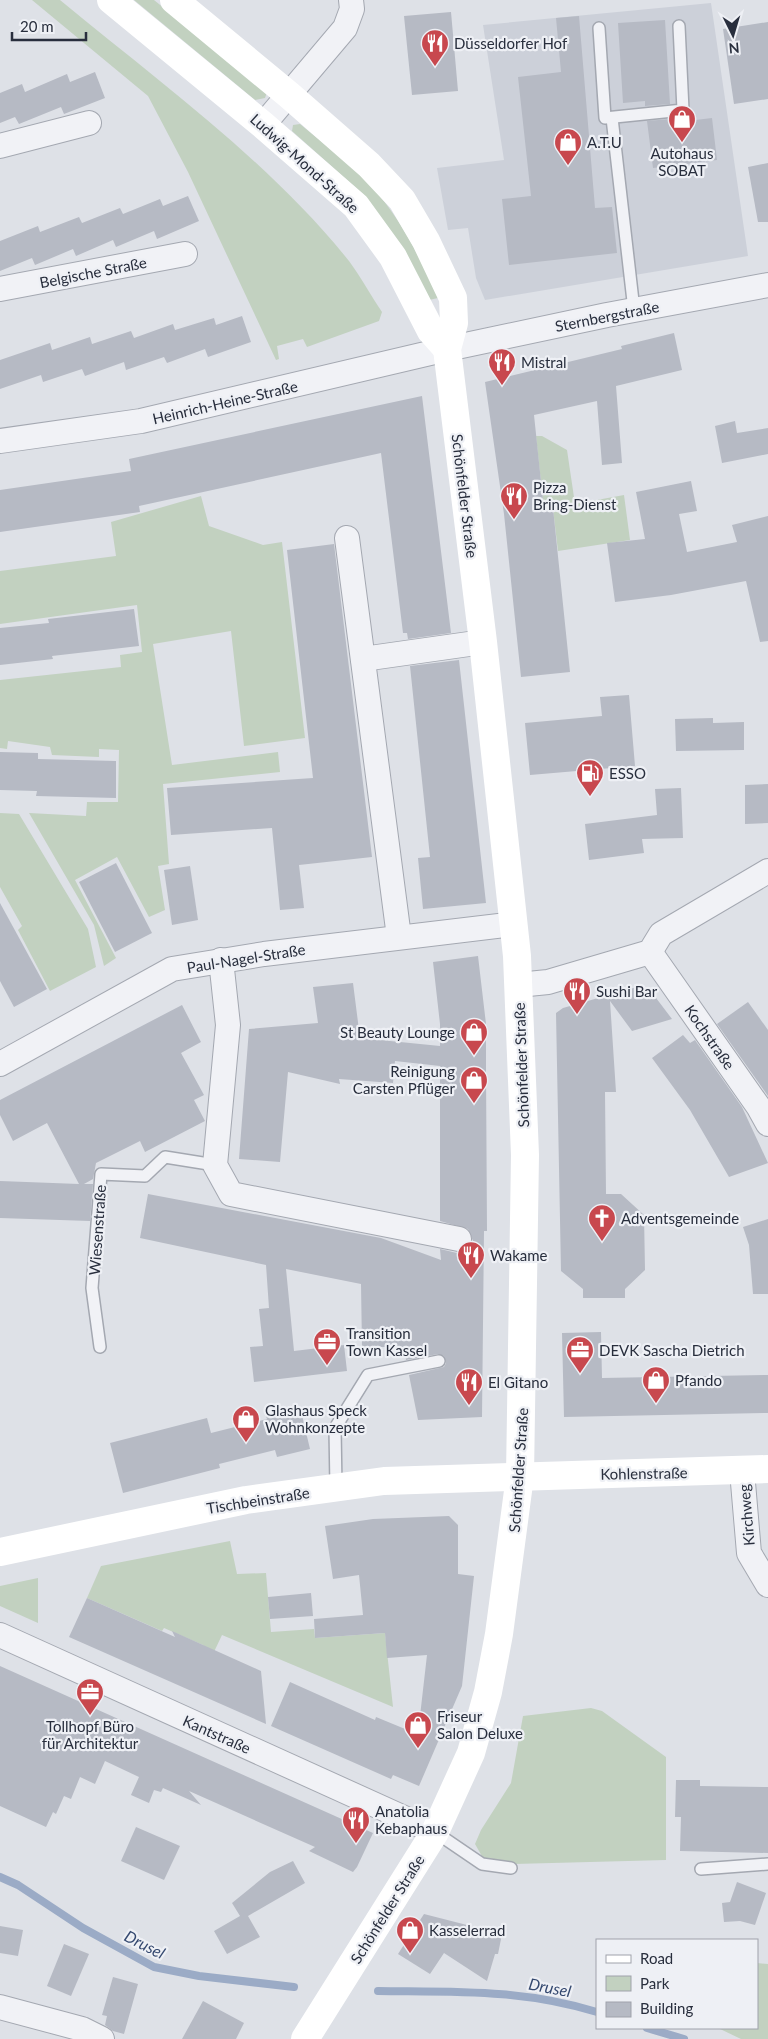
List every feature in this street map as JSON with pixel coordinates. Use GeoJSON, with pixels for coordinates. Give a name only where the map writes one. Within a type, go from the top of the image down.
{"type":"FeatureCollection","features":[{"type":"Feature","properties":{"kind":"main road","name":"Ludwig-Mond-Straße"},"geometry":{"type":"LineString","coordinates":[[111,0],[264,125],[356,206],[393,257],[431,331],[447,349]]}},
{"type":"Feature","properties":{"kind":"main road"},"geometry":{"type":"LineString","coordinates":[[174,0],[289,95],[369,165],[402,200],[426,241],[453,298],[454,323],[447,349]]}},
{"type":"Feature","properties":{"kind":"main road","name":"Schönfelder Straße"},"geometry":{"type":"LineString","coordinates":[[304,2039],[435,1832],[471,1753],[488,1692],[513,1545],[520,1476],[524,1154],[518,985],[514,924],[483,642],[447,349]]}},
{"type":"Feature","properties":{"kind":"main road","name":"Kohlenstraße"},"geometry":{"type":"LineString","coordinates":[[520,1476],[755,1470]]}},
{"type":"Feature","properties":{"kind":"main road","name":"Tischbeinstraße"},"geometry":{"type":"LineString","coordinates":[[0,1552],[246,1500],[384,1481],[520,1476]]}},
{"type":"Feature","properties":{"kind":"street"},"geometry":{"type":"LineString","coordinates":[[264,125],[345,28],[352,9],[351,0]]}},
{"type":"Feature","properties":{"kind":"street"},"geometry":{"type":"LineString","coordinates":[[0,146],[89,123]]}},
{"type":"Feature","properties":{"kind":"street","name":"Belgische Straße"},"geometry":{"type":"LineString","coordinates":[[0,290],[185,254]]}},
{"type":"Feature","properties":{"kind":"street","name":"Sternbergstraße"},"geometry":{"type":"LineString","coordinates":[[447,349],[634,310],[768,285]]}},
{"type":"Feature","properties":{"kind":"street","name":"Heinrich-Heine-Straße"},"geometry":{"type":"LineString","coordinates":[[0,442],[141,421],[447,349]]}},
{"type":"Feature","properties":{"kind":"street"},"geometry":{"type":"LineString","coordinates":[[348,538],[399,937]]}},
{"type":"Feature","properties":{"kind":"street"},"geometry":{"type":"LineString","coordinates":[[363,659],[483,642]]}},
{"type":"Feature","properties":{"kind":"street"},"geometry":{"type":"LineString","coordinates":[[518,985],[548,982],[650,952],[661,934],[768,871]]}},
{"type":"Feature","properties":{"kind":"street","name":"Paul-Nagel-Straße"},"geometry":{"type":"LineString","coordinates":[[0,1064],[172,969],[221,960],[514,924]]}},
{"type":"Feature","properties":{"kind":"street","name":"Kochstraße"},"geometry":{"type":"LineString","coordinates":[[650,952],[758,1106],[768,1124]]}},
{"type":"Feature","properties":{"kind":"street"},"geometry":{"type":"LineString","coordinates":[[221,960],[228,1025],[215,1165],[231,1194],[459,1239]]}},
{"type":"Feature","properties":{"kind":"street","name":"Kirchweg"},"geometry":{"type":"LineString","coordinates":[[755,1470],[749,1553],[768,1585]]}},
{"type":"Feature","properties":{"kind":"street","name":"Kantstraße"},"geometry":{"type":"LineString","coordinates":[[0,1634],[435,1832]]}},
{"type":"Feature","properties":{"kind":"street"},"geometry":{"type":"LineString","coordinates":[[0,2006],[82,2029],[102,2039]]}},
{"type":"Feature","properties":{"kind":"lane"},"geometry":{"type":"LineString","coordinates":[[599,28],[605,118],[612,118],[683,110],[679,26]]}},
{"type":"Feature","properties":{"kind":"lane"},"geometry":{"type":"LineString","coordinates":[[612,118],[634,310]]}},
{"type":"Feature","properties":{"kind":"lane","name":"Wiesenstraße"},"geometry":{"type":"LineString","coordinates":[[100,1347],[92,1288],[101,1174],[145,1176],[165,1157],[215,1165]]}},
{"type":"Feature","properties":{"kind":"lane"},"geometry":{"type":"LineString","coordinates":[[336,1488],[335,1428],[368,1376],[439,1361]]}},
{"type":"Feature","properties":{"kind":"lane"},"geometry":{"type":"LineString","coordinates":[[435,1832],[482,1864],[511,1868]]}},
{"type":"Feature","properties":{"kind":"lane"},"geometry":{"type":"LineString","coordinates":[[701,1869],[768,1864]]}},
{"type":"Feature","properties":{"kind":"shaded area"},"geometry":{"type":"Polygon","coordinates":[[[711,3],[748,256],[485,300],[476,278],[468,228],[448,230],[437,168],[504,160],[483,25],[711,3]]]}},
{"type":"Feature","properties":{"kind":"green space"},"geometry":{"type":"Polygon","coordinates":[[[32,0],[60,0],[211,123],[284,189],[317,224],[358,273],[382,312],[379,321],[307,347],[303,339],[277,346],[279,359],[276,360],[188,172],[148,96],[32,0]]]}},
{"type":"Feature","properties":{"kind":"green space"},"geometry":{"type":"Polygon","coordinates":[[[134,0],[154,0],[267,92],[265,98],[255,100],[134,0]]]}},
{"type":"Feature","properties":{"kind":"green space"},"geometry":{"type":"Polygon","coordinates":[[[300,124],[355,170],[383,200],[410,240],[438,298],[429,300],[404,249],[364,195],[292,131],[293,125],[300,124]]]}},
{"type":"Feature","properties":{"kind":"green space"},"geometry":{"type":"Polygon","coordinates":[[[536,436],[542,436],[567,450],[575,504],[624,495],[630,540],[558,551],[553,509],[544,510],[536,436]]]}},
{"type":"Feature","properties":{"kind":"green space"},"geometry":{"type":"Polygon","coordinates":[[[201,496],[209,526],[263,545],[282,542],[305,738],[244,746],[231,631],[153,644],[172,765],[278,752],[280,772],[163,784],[169,864],[158,866],[165,910],[149,917],[117,857],[75,880],[116,958],[104,966],[94,925],[29,813],[86,816],[87,802],[118,802],[119,750],[99,749],[99,757],[52,755],[50,747],[8,741],[7,749],[0,748],[0,680],[121,667],[120,655],[142,652],[137,605],[0,624],[0,571],[116,556],[111,522],[201,496]]]}},
{"type":"Feature","properties":{"kind":"green space"},"geometry":{"type":"Polygon","coordinates":[[[0,813],[19,814],[88,929],[96,967],[50,991],[18,930],[22,926],[0,887],[0,813]]]}},
{"type":"Feature","properties":{"kind":"green space"},"geometry":{"type":"Polygon","coordinates":[[[230,1541],[237,1574],[266,1573],[271,1632],[314,1629],[315,1638],[385,1633],[393,1707],[222,1635],[213,1654],[203,1645],[164,1628],[162,1631],[87,1598],[101,1566],[230,1541]]]}},
{"type":"Feature","properties":{"kind":"green space"},"geometry":{"type":"Polygon","coordinates":[[[38,1578],[38,1623],[0,1606],[0,1586],[38,1578]]]}},
{"type":"Feature","properties":{"kind":"green space"},"geometry":{"type":"Polygon","coordinates":[[[591,1708],[602,1711],[666,1757],[666,1860],[514,1864],[483,1858],[475,1844],[481,1830],[511,1783],[523,1716],[591,1708]]]}},
{"type":"Feature","properties":{"kind":"green space"},"geometry":{"type":"Polygon","coordinates":[[[758,1963],[768,1964],[768,2039],[741,2039],[720,2029],[758,2029],[758,1963]]]}},
{"type":"Feature","properties":{"kind":"building"},"geometry":{"type":"Polygon","coordinates":[[[451,12],[458,91],[412,95],[404,16],[451,12]]]}},
{"type":"Feature","properties":{"kind":"building","name":"A.T.U"},"geometry":{"type":"Polygon","coordinates":[[[579,16],[595,208],[612,207],[617,253],[509,265],[502,199],[531,196],[518,77],[561,72],[556,18],[579,16]]]}},
{"type":"Feature","properties":{"kind":"building"},"geometry":{"type":"Polygon","coordinates":[[[665,20],[670,104],[645,106],[645,101],[623,103],[618,23],[665,20]]]}},
{"type":"Feature","properties":{"kind":"building"},"geometry":{"type":"Polygon","coordinates":[[[768,22],[768,99],[734,104],[723,29],[768,22]]]}},
{"type":"Feature","properties":{"kind":"building"},"geometry":{"type":"Polygon","coordinates":[[[95,72],[105,98],[64,114],[61,107],[19,124],[15,117],[0,123],[0,93],[22,84],[25,92],[67,74],[70,82],[95,72]]]}},
{"type":"Feature","properties":{"kind":"building","name":"Autohaus SOBAT"},"geometry":{"type":"Polygon","coordinates":[[[712,118],[717,160],[653,168],[647,121],[670,119],[671,123],[712,118]]]}},
{"type":"Feature","properties":{"kind":"building"},"geometry":{"type":"Polygon","coordinates":[[[768,163],[768,222],[758,222],[748,167],[768,163]]]}},
{"type":"Feature","properties":{"kind":"building"},"geometry":{"type":"Polygon","coordinates":[[[188,196],[199,221],[157,239],[154,231],[116,247],[113,240],[76,256],[73,249],[35,265],[32,258],[0,271],[0,241],[38,226],[40,232],[79,217],[82,223],[120,208],[123,214],[160,199],[163,206],[188,196]]]}},
{"type":"Feature","properties":{"kind":"building"},"geometry":{"type":"Polygon","coordinates":[[[242,316],[251,342],[208,357],[205,349],[167,363],[164,357],[126,370],[124,362],[85,376],[82,369],[43,382],[41,375],[0,389],[0,360],[50,343],[52,350],[90,337],[92,344],[131,331],[134,338],[173,324],[175,330],[214,318],[216,325],[242,316]]]}},
{"type":"Feature","properties":{"kind":"building"},"geometry":{"type":"Polygon","coordinates":[[[674,333],[682,370],[616,386],[622,463],[602,465],[597,401],[534,415],[544,510],[553,508],[570,672],[521,677],[504,514],[485,382],[622,349],[621,346],[674,333]]]}},
{"type":"Feature","properties":{"kind":"building"},"geometry":{"type":"Polygon","coordinates":[[[422,396],[451,633],[408,639],[407,633],[403,633],[381,453],[139,506],[140,512],[0,532],[0,490],[131,471],[129,459],[422,396]]]}},
{"type":"Feature","properties":{"kind":"building"},"geometry":{"type":"Polygon","coordinates":[[[735,421],[737,433],[768,428],[768,454],[722,463],[715,426],[735,421]]]}},
{"type":"Feature","properties":{"kind":"building"},"geometry":{"type":"Polygon","coordinates":[[[691,481],[697,511],[679,514],[687,552],[737,542],[732,525],[768,516],[768,641],[760,642],[746,581],[671,595],[615,602],[607,543],[645,539],[636,492],[691,481]]]}},
{"type":"Feature","properties":{"kind":"building"},"geometry":{"type":"Polygon","coordinates":[[[334,544],[372,857],[299,865],[304,908],[280,910],[272,828],[171,835],[167,788],[313,778],[287,550],[334,544]]]}},
{"type":"Feature","properties":{"kind":"building"},"geometry":{"type":"Polygon","coordinates":[[[134,609],[139,646],[52,656],[53,659],[0,665],[0,628],[49,623],[48,619],[134,609]]]}},
{"type":"Feature","properties":{"kind":"building"},"geometry":{"type":"Polygon","coordinates":[[[459,660],[486,903],[423,909],[418,858],[430,857],[410,666],[459,660]]]}},
{"type":"Feature","properties":{"kind":"building"},"geometry":{"type":"Polygon","coordinates":[[[629,695],[635,766],[530,775],[525,723],[602,716],[600,697],[629,695]]]}},
{"type":"Feature","properties":{"kind":"building"},"geometry":{"type":"Polygon","coordinates":[[[713,718],[713,723],[744,722],[744,750],[676,751],[675,719],[713,718]]]}},
{"type":"Feature","properties":{"kind":"building"},"geometry":{"type":"Polygon","coordinates":[[[0,752],[38,753],[38,759],[116,761],[116,798],[36,796],[37,791],[0,790],[0,752]]]}},
{"type":"Feature","properties":{"kind":"building"},"geometry":{"type":"Polygon","coordinates":[[[768,784],[768,823],[745,824],[745,785],[768,784]]]}},
{"type":"Feature","properties":{"kind":"building"},"geometry":{"type":"Polygon","coordinates":[[[681,788],[683,838],[642,839],[644,853],[589,860],[585,824],[657,815],[655,789],[681,788]]]}},
{"type":"Feature","properties":{"kind":"building"},"geometry":{"type":"Polygon","coordinates":[[[116,863],[152,933],[115,952],[79,882],[116,863]]]}},
{"type":"Feature","properties":{"kind":"building"},"geometry":{"type":"Polygon","coordinates":[[[190,866],[198,920],[172,925],[164,870],[190,866]]]}},
{"type":"Feature","properties":{"kind":"building"},"geometry":{"type":"Polygon","coordinates":[[[0,903],[47,989],[14,1007],[0,981],[0,903]]]}},
{"type":"Feature","properties":{"kind":"building"},"geometry":{"type":"Polygon","coordinates":[[[478,956],[486,1024],[487,1231],[484,1231],[482,1417],[418,1420],[409,1375],[444,1367],[446,1363],[444,1356],[438,1354],[406,1360],[404,1347],[362,1347],[361,1284],[286,1269],[294,1351],[344,1345],[347,1371],[254,1382],[250,1347],[263,1346],[259,1309],[269,1308],[266,1265],[140,1238],[148,1194],[381,1238],[441,1260],[440,1249],[457,1253],[469,1248],[473,1241],[468,1229],[440,1221],[440,1066],[395,1061],[393,1083],[339,1079],[340,1084],[288,1072],[280,1162],[239,1159],[249,1029],[318,1023],[313,987],[353,983],[360,1038],[440,1046],[440,1024],[433,962],[478,956]]]}},
{"type":"Feature","properties":{"kind":"building"},"geometry":{"type":"Polygon","coordinates":[[[637,987],[650,990],[672,1019],[632,1031],[610,1001],[616,1092],[605,1092],[606,1194],[621,1194],[644,1215],[645,1270],[625,1289],[625,1298],[583,1298],[583,1289],[561,1271],[556,1013],[563,1008],[637,987]]]}},
{"type":"Feature","properties":{"kind":"building"},"geometry":{"type":"Polygon","coordinates":[[[748,1002],[768,1030],[768,1096],[717,1024],[748,1002]]]}},
{"type":"Feature","properties":{"kind":"building"},"geometry":{"type":"Polygon","coordinates":[[[182,1005],[201,1042],[181,1053],[204,1095],[194,1100],[205,1121],[145,1152],[140,1141],[96,1163],[93,1179],[84,1184],[93,1184],[90,1221],[0,1218],[0,1181],[79,1184],[47,1123],[13,1141],[0,1115],[0,1100],[182,1005]]]}},
{"type":"Feature","properties":{"kind":"building"},"geometry":{"type":"Polygon","coordinates":[[[683,1035],[690,1043],[695,1040],[742,1107],[768,1163],[729,1177],[690,1110],[652,1058],[683,1035]]]}},
{"type":"Feature","properties":{"kind":"building"},"geometry":{"type":"Polygon","coordinates":[[[768,1219],[768,1294],[753,1294],[749,1245],[743,1227],[768,1219]]]}},
{"type":"Feature","properties":{"kind":"building"},"geometry":{"type":"Polygon","coordinates":[[[601,1332],[602,1378],[768,1375],[768,1413],[564,1417],[562,1333],[601,1332]]]}},
{"type":"Feature","properties":{"kind":"building"},"geometry":{"type":"Polygon","coordinates":[[[300,1407],[310,1449],[277,1457],[275,1450],[219,1464],[220,1468],[123,1493],[110,1443],[207,1418],[211,1433],[267,1419],[266,1416],[300,1407]]]}},
{"type":"Feature","properties":{"kind":"building"},"geometry":{"type":"Polygon","coordinates":[[[449,1516],[458,1525],[458,1574],[474,1576],[462,1686],[419,1786],[393,1775],[391,1779],[271,1726],[290,1682],[375,1720],[376,1717],[410,1731],[412,1713],[420,1716],[427,1655],[387,1658],[385,1633],[315,1638],[314,1619],[363,1615],[359,1575],[333,1579],[325,1526],[373,1519],[449,1516]]]}},
{"type":"Feature","properties":{"kind":"building"},"geometry":{"type":"Polygon","coordinates":[[[311,1593],[313,1616],[270,1619],[268,1597],[311,1593]]]}},
{"type":"Feature","properties":{"kind":"building"},"geometry":{"type":"Polygon","coordinates":[[[87,1598],[175,1637],[172,1631],[261,1671],[266,1724],[69,1637],[87,1598]]]}},
{"type":"Feature","properties":{"kind":"building"},"geometry":{"type":"Polygon","coordinates":[[[0,1666],[373,1833],[357,1867],[353,1872],[309,1851],[315,1847],[189,1791],[201,1805],[163,1788],[161,1792],[154,1790],[149,1803],[131,1795],[139,1777],[105,1761],[95,1784],[80,1777],[71,1799],[64,1796],[56,1814],[53,1812],[46,1827],[0,1806],[0,1666]]]}},
{"type":"Feature","properties":{"kind":"building"},"geometry":{"type":"Polygon","coordinates":[[[676,1780],[700,1780],[700,1786],[768,1787],[768,1853],[680,1851],[681,1817],[675,1817],[676,1780]]]}},
{"type":"Feature","properties":{"kind":"building"},"geometry":{"type":"Polygon","coordinates":[[[136,1827],[180,1846],[164,1880],[121,1861],[136,1827]]]}},
{"type":"Feature","properties":{"kind":"building"},"geometry":{"type":"Polygon","coordinates":[[[293,1861],[305,1883],[248,1916],[260,1937],[227,1954],[214,1931],[240,1916],[232,1903],[270,1872],[293,1861]]]}},
{"type":"Feature","properties":{"kind":"building"},"geometry":{"type":"Polygon","coordinates":[[[737,1882],[766,1893],[755,1925],[740,1921],[724,1922],[722,1903],[730,1902],[737,1882]]]}},
{"type":"Feature","properties":{"kind":"building"},"geometry":{"type":"Polygon","coordinates":[[[424,1914],[502,1934],[498,1954],[495,1954],[487,1981],[444,1953],[430,1974],[398,1954],[424,1914]]]}},
{"type":"Feature","properties":{"kind":"building"},"geometry":{"type":"Polygon","coordinates":[[[0,1926],[23,1930],[18,1956],[0,1953],[0,1926]]]}},
{"type":"Feature","properties":{"kind":"building"},"geometry":{"type":"Polygon","coordinates":[[[64,1944],[89,1954],[71,1996],[47,1986],[64,1944]]]}},
{"type":"Feature","properties":{"kind":"building"},"geometry":{"type":"Polygon","coordinates":[[[113,1977],[138,1984],[124,2034],[113,2031],[105,2025],[107,2016],[102,2015],[113,1977]]]}},
{"type":"Feature","properties":{"kind":"building"},"geometry":{"type":"Polygon","coordinates":[[[203,2001],[244,2023],[236,2039],[182,2039],[203,2001]]]}},
{"type":"Feature","properties":{"kind":"waterway","name":"Drusel"},"geometry":{"type":"LineString","coordinates":[[0,1877],[18,1885],[83,1928],[154,1967],[199,1976],[294,1987]]}},
{"type":"Feature","properties":{"kind":"waterway","name":"Drusel"},"geometry":{"type":"LineString","coordinates":[[378,1991],[488,1993],[542,1999],[596,2012]]}},
{"type":"Feature","properties":{"kind":"waterway","name":"Drusel"},"geometry":{"type":"LineString","coordinates":[[650,2029],[684,2039]]}},
{"type":"Feature","properties":{"kind":"place","name":"Düsseldorfer Hof"},"geometry":{"type":"Point","coordinates":[435,67]}},
{"type":"Feature","properties":{"kind":"place","name":"Autohaus SOBAT"},"geometry":{"type":"Point","coordinates":[682,143]}},
{"type":"Feature","properties":{"kind":"place","name":"A.T.U"},"geometry":{"type":"Point","coordinates":[568,166]}},
{"type":"Feature","properties":{"kind":"place","name":"Mistral"},"geometry":{"type":"Point","coordinates":[502,386]}},
{"type":"Feature","properties":{"kind":"place","name":"Pizza Bring-Dienst"},"geometry":{"type":"Point","coordinates":[514,520]}},
{"type":"Feature","properties":{"kind":"place","name":"ESSO"},"geometry":{"type":"Point","coordinates":[590,797]}},
{"type":"Feature","properties":{"kind":"place","name":"Sushi Bar"},"geometry":{"type":"Point","coordinates":[577,1015]}},
{"type":"Feature","properties":{"kind":"place","name":"St Beauty Lounge"},"geometry":{"type":"Point","coordinates":[474,1056]}},
{"type":"Feature","properties":{"kind":"place","name":"Reinigung Carsten Pflüger"},"geometry":{"type":"Point","coordinates":[474,1104]}},
{"type":"Feature","properties":{"kind":"place","name":"Adventsgemeinde"},"geometry":{"type":"Point","coordinates":[602,1242]}},
{"type":"Feature","properties":{"kind":"place","name":"Wakame"},"geometry":{"type":"Point","coordinates":[471,1279]}},
{"type":"Feature","properties":{"kind":"place","name":"Transition Town Kassel"},"geometry":{"type":"Point","coordinates":[327,1366]}},
{"type":"Feature","properties":{"kind":"place","name":"DEVK Sascha Dietrich"},"geometry":{"type":"Point","coordinates":[580,1374]}},
{"type":"Feature","properties":{"kind":"place","name":"Pfando"},"geometry":{"type":"Point","coordinates":[656,1404]}},
{"type":"Feature","properties":{"kind":"place","name":"El Gitano"},"geometry":{"type":"Point","coordinates":[469,1406]}},
{"type":"Feature","properties":{"kind":"place","name":"Glashaus Speck Wohnkonzepte"},"geometry":{"type":"Point","coordinates":[246,1443]}},
{"type":"Feature","properties":{"kind":"place","name":"Tollhopf Büro für Architektur"},"geometry":{"type":"Point","coordinates":[90,1716]}},
{"type":"Feature","properties":{"kind":"place","name":"Friseur Salon Deluxe"},"geometry":{"type":"Point","coordinates":[418,1749]}},
{"type":"Feature","properties":{"kind":"place","name":"Anatolia Kebaphaus"},"geometry":{"type":"Point","coordinates":[356,1844]}},
{"type":"Feature","properties":{"kind":"place","name":"Kasselerrad"},"geometry":{"type":"Point","coordinates":[410,1954]}}]}
